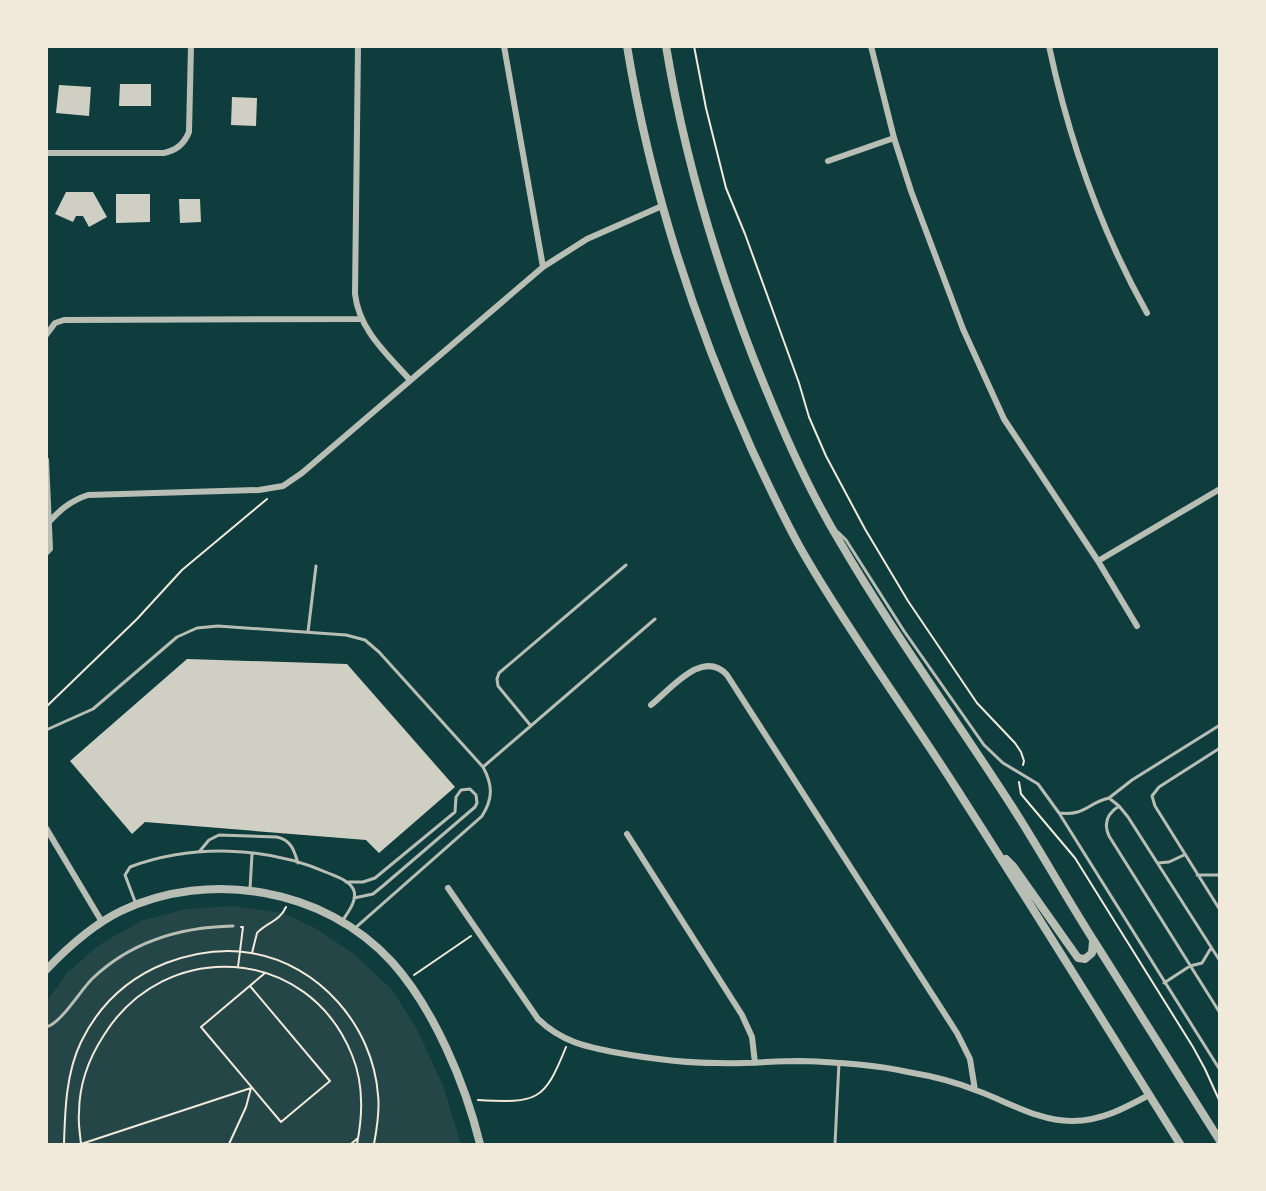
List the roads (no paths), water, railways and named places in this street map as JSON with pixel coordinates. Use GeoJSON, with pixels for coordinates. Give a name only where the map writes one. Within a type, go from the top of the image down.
{"type":"FeatureCollection","features":[{"type":"Feature","properties":{"kind":"street"},"geometry":{"type":"LineString","coordinates":[[46,153],[164,153],[179,147],[186,141],[189,132],[191,46]]}},
{"type":"Feature","properties":{"kind":"street"},"geometry":{"type":"LineString","coordinates":[[358,46],[355,294],[360,319],[366,329],[410,380]]}},
{"type":"Feature","properties":{"kind":"street"},"geometry":{"type":"LineString","coordinates":[[504,46],[543,267]]}},
{"type":"Feature","properties":{"kind":"street"},"geometry":{"type":"LineString","coordinates":[[627,46],[647,149],[662,206],[688,287],[736,414],[778,505],[805,555],[853,633],[906,710],[1180,1144]]}},
{"type":"Feature","properties":{"kind":"street"},"geometry":{"type":"LineString","coordinates":[[666,46],[697,194],[722,273],[770,400],[811,490],[888,620],[1027,830],[1093,940],[1220,1141]]}},
{"type":"Feature","properties":{"kind":"street"},"geometry":{"type":"LineString","coordinates":[[871,46],[894,138],[921,219],[944,283],[1004,419],[1098,561],[1137,626]]}},
{"type":"Feature","properties":{"kind":"street"},"geometry":{"type":"LineString","coordinates":[[1049,46],[1068,123],[1089,188],[1115,252],[1146,313]]}},
{"type":"Feature","properties":{"kind":"street"},"geometry":{"type":"LineString","coordinates":[[828,161],[894,138]]}},
{"type":"Feature","properties":{"kind":"street"},"geometry":{"type":"LineString","coordinates":[[48,523],[58,511],[72,501],[87,495],[259,490],[283,486],[302,473],[543,267],[587,239],[662,206]]}},
{"type":"Feature","properties":{"kind":"street"},"geometry":{"type":"LineString","coordinates":[[46,335],[55,324],[64,320],[360,319]]}},
{"type":"Feature","properties":{"kind":"street"},"geometry":{"type":"LineString","coordinates":[[46,460],[50,549],[46,553]]}},
{"type":"Feature","properties":{"kind":"street"},"geometry":{"type":"LineString","coordinates":[[1098,561],[1220,489]]}},
{"type":"Feature","properties":{"kind":"street"},"geometry":{"type":"LineString","coordinates":[[651,705],[699,666],[715,665],[722,669],[957,1033],[969,1059],[975,1090]]}},
{"type":"Feature","properties":{"kind":"street"},"geometry":{"type":"LineString","coordinates":[[46,828],[102,922]]}},
{"type":"Feature","properties":{"kind":"street"},"geometry":{"type":"LineString","coordinates":[[627,834],[742,1015],[752,1037],[755,1063]]}},
{"type":"Feature","properties":{"kind":"street"},"geometry":{"type":"LineString","coordinates":[[996,851],[1013,866],[1078,957],[1085,959],[1092,953],[1093,940]]}},
{"type":"Feature","properties":{"kind":"street"},"geometry":{"type":"LineString","coordinates":[[448,888],[538,1019],[551,1032],[568,1041],[605,1051],[680,1062],[839,1062],[908,1072],[975,1090],[1047,1118],[1071,1122],[1096,1119],[1119,1111],[1149,1095]]}},
{"type":"Feature","properties":{"kind":"street"},"geometry":{"type":"LineString","coordinates":[[46,970],[81,936],[136,904],[192,890],[250,891],[289,898],[316,909],[354,930],[385,956],[406,980],[440,1037],[480,1144]]}},
{"type":"Feature","properties":{"kind":"lane"},"geometry":{"type":"LineString","coordinates":[[832,528],[846,540],[904,631],[984,745],[1003,763],[1038,784],[1059,813],[1220,1070]]}},
{"type":"Feature","properties":{"kind":"lane"},"geometry":{"type":"LineString","coordinates":[[531,726],[498,687],[499,673],[626,565]]}},
{"type":"Feature","properties":{"kind":"lane"},"geometry":{"type":"LineString","coordinates":[[308,632],[316,566]]}},
{"type":"Feature","properties":{"kind":"lane"},"geometry":{"type":"LineString","coordinates":[[483,767],[655,619]]}},
{"type":"Feature","properties":{"kind":"lane"},"geometry":{"type":"LineString","coordinates":[[46,730],[93,709],[186,631],[207,626],[308,632],[356,636],[373,645],[483,767],[488,776],[491,797],[482,816],[354,930]]}},
{"type":"Feature","properties":{"kind":"lane"},"geometry":{"type":"LineString","coordinates":[[1059,813],[1083,811],[1109,798],[1132,780],[1220,725]]}},
{"type":"Feature","properties":{"kind":"lane"},"geometry":{"type":"LineString","coordinates":[[1220,748],[1159,787],[1152,796],[1155,806],[1220,910]]}},
{"type":"Feature","properties":{"kind":"lane"},"geometry":{"type":"LineString","coordinates":[[346,882],[363,882],[381,874],[453,814],[456,810],[456,797],[461,790],[470,789],[476,795],[476,807],[384,885],[373,894],[354,898]]}},
{"type":"Feature","properties":{"kind":"lane"},"geometry":{"type":"LineString","coordinates":[[1109,798],[1119,806],[1158,863],[1220,961]]}},
{"type":"Feature","properties":{"kind":"lane"},"geometry":{"type":"LineString","coordinates":[[1119,806],[1108,816],[1107,831],[1220,1013]]}},
{"type":"Feature","properties":{"kind":"lane"},"geometry":{"type":"LineString","coordinates":[[199,852],[209,840],[219,835],[277,837],[291,845],[298,862]]}},
{"type":"Feature","properties":{"kind":"lane"},"geometry":{"type":"LineString","coordinates":[[136,904],[125,875],[130,867],[156,859],[199,852],[252,853],[298,862],[346,882],[353,888],[354,898],[342,922]]}},
{"type":"Feature","properties":{"kind":"lane"},"geometry":{"type":"LineString","coordinates":[[250,891],[252,853]]}},
{"type":"Feature","properties":{"kind":"lane"},"geometry":{"type":"LineString","coordinates":[[1158,863],[1169,862],[1185,855]]}},
{"type":"Feature","properties":{"kind":"lane"},"geometry":{"type":"LineString","coordinates":[[1197,875],[1220,875]]}},
{"type":"Feature","properties":{"kind":"lane"},"geometry":{"type":"LineString","coordinates":[[46,1027],[58,1022],[93,977],[113,961],[135,948],[182,930],[233,926]]}},
{"type":"Feature","properties":{"kind":"lane"},"geometry":{"type":"LineString","coordinates":[[1164,983],[1190,966],[1202,963],[1211,948]]}},
{"type":"Feature","properties":{"kind":"lane"},"geometry":{"type":"LineString","coordinates":[[835,1144],[839,1062]]}}]}
